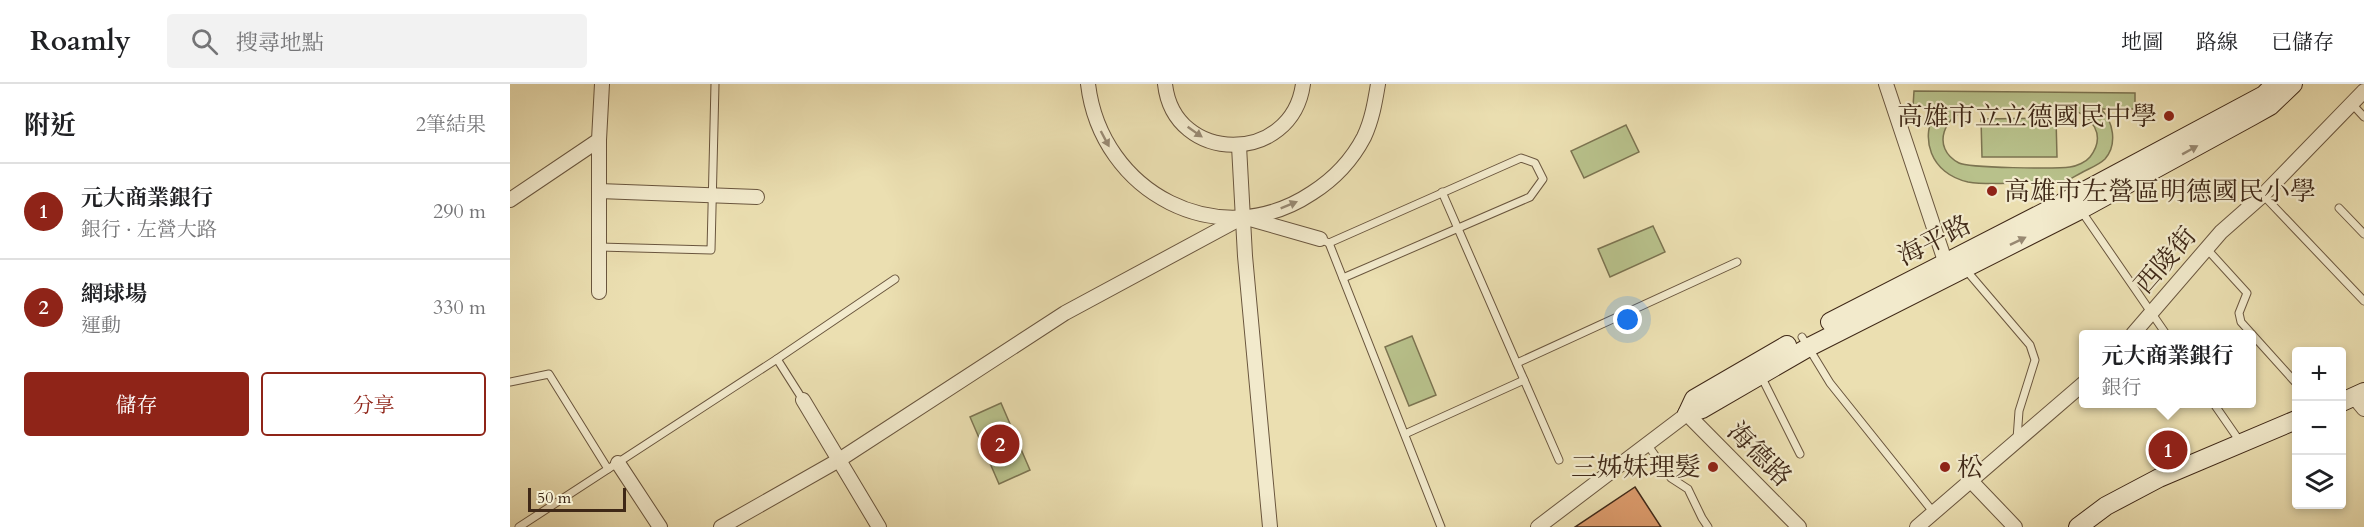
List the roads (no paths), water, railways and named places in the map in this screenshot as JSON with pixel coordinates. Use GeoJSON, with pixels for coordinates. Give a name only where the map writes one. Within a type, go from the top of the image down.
{"type":"FeatureCollection","features":[{"type":"Feature","properties":{"kind":"street"},"geometry":{"type":"LineString","coordinates":[[600,292],[599,140],[602,84]]}},
{"type":"Feature","properties":{"kind":"street"},"geometry":{"type":"LineString","coordinates":[[1088,84],[1091,107],[1103,138],[1122,166],[1147,189],[1176,206],[1209,215],[1243,217],[1273,212],[1301,201],[1326,184],[1348,162],[1364,136],[1374,108],[1378,84]]}},
{"type":"Feature","properties":{"kind":"street"},"geometry":{"type":"LineString","coordinates":[[1165,84],[1172,107],[1180,121],[1193,132],[1223,145],[1239,146],[1260,141],[1278,130],[1292,115],[1301,96],[1303,84]]}},
{"type":"Feature","properties":{"kind":"street"},"geometry":{"type":"LineString","coordinates":[[1886,84],[1954,265]]}},
{"type":"Feature","properties":{"kind":"street","name":"海平路"},"geometry":{"type":"LineString","coordinates":[[1538,527],[1687,414],[1694,399],[1757,370],[1805,342],[2076,203],[2249,110],[2275,84]]}},
{"type":"Feature","properties":{"kind":"street","name":"海平路"},"geometry":{"type":"LineString","coordinates":[[2249,110],[2270,106],[2293,84]]}},
{"type":"Feature","properties":{"kind":"street","name":"西陵街"},"geometry":{"type":"LineString","coordinates":[[2137,330],[2206,248],[2263,195],[2364,91]]}},
{"type":"Feature","properties":{"kind":"street"},"geometry":{"type":"LineString","coordinates":[[510,200],[599,140]]}},
{"type":"Feature","properties":{"kind":"street"},"geometry":{"type":"LineString","coordinates":[[1239,146],[1270,527]]}},
{"type":"Feature","properties":{"kind":"street"},"geometry":{"type":"LineString","coordinates":[[599,191],[757,197]]}},
{"type":"Feature","properties":{"kind":"street"},"geometry":{"type":"LineString","coordinates":[[721,527],[838,460],[1065,313],[1243,217],[1324,241]]}},
{"type":"Feature","properties":{"kind":"street"},"geometry":{"type":"LineString","coordinates":[[1917,527],[2079,387]]}},
{"type":"Feature","properties":{"kind":"street"},"geometry":{"type":"LineString","coordinates":[[802,400],[879,527]]}},
{"type":"Feature","properties":{"kind":"street","name":"海德路"},"geometry":{"type":"LineString","coordinates":[[1687,414],[1799,527]]}},
{"type":"Feature","properties":{"kind":"street"},"geometry":{"type":"LineString","coordinates":[[2078,527],[2106,506],[2150,483],[2292,422]]}},
{"type":"Feature","properties":{"kind":"street"},"geometry":{"type":"LineString","coordinates":[[613,466],[660,527]]}},
{"type":"Feature","properties":{"kind":"street"},"geometry":{"type":"LineString","coordinates":[[1971,481],[2015,527]]}},
{"type":"Feature","properties":{"kind":"lane"},"geometry":{"type":"LineString","coordinates":[[599,248],[711,250],[715,84]]}},
{"type":"Feature","properties":{"kind":"lane"},"geometry":{"type":"LineString","coordinates":[[2352,104],[2364,117]]}},
{"type":"Feature","properties":{"kind":"lane"},"geometry":{"type":"LineString","coordinates":[[1343,278],[1530,197],[1543,179],[1535,163],[1521,158],[1324,241],[1343,278],[1441,527]]}},
{"type":"Feature","properties":{"kind":"lane"},"geometry":{"type":"LineString","coordinates":[[1442,192],[1559,460]]}},
{"type":"Feature","properties":{"kind":"lane"},"geometry":{"type":"LineString","coordinates":[[2263,195],[2364,301]]}},
{"type":"Feature","properties":{"kind":"lane"},"geometry":{"type":"LineString","coordinates":[[2076,203],[2163,330]]}},
{"type":"Feature","properties":{"kind":"lane"},"geometry":{"type":"LineString","coordinates":[[2338,208],[2364,234]]}},
{"type":"Feature","properties":{"kind":"lane"},"geometry":{"type":"LineString","coordinates":[[2206,248],[2247,293],[2239,313],[2241,322],[2248,330]]}},
{"type":"Feature","properties":{"kind":"lane"},"geometry":{"type":"LineString","coordinates":[[1517,363],[1737,262]]}},
{"type":"Feature","properties":{"kind":"lane"},"geometry":{"type":"LineString","coordinates":[[1954,265],[2030,345],[2035,360],[2019,411],[2016,442]]}},
{"type":"Feature","properties":{"kind":"lane"},"geometry":{"type":"LineString","coordinates":[[519,527],[777,359],[895,279]]}},
{"type":"Feature","properties":{"kind":"lane"},"geometry":{"type":"LineString","coordinates":[[2256,339],[2292,379]]}},
{"type":"Feature","properties":{"kind":"lane"},"geometry":{"type":"LineString","coordinates":[[1805,342],[1830,383],[1934,513]]}},
{"type":"Feature","properties":{"kind":"lane"},"geometry":{"type":"LineString","coordinates":[[777,359],[802,400]]}},
{"type":"Feature","properties":{"kind":"lane"},"geometry":{"type":"LineString","coordinates":[[1757,370],[1800,454]]}},
{"type":"Feature","properties":{"kind":"lane"},"geometry":{"type":"LineString","coordinates":[[510,382],[549,374],[613,466]]}},
{"type":"Feature","properties":{"kind":"lane"},"geometry":{"type":"LineString","coordinates":[[1405,434],[1524,380]]}},
{"type":"Feature","properties":{"kind":"lane"},"geometry":{"type":"LineString","coordinates":[[2217,408],[2241,443]]}},
{"type":"Feature","properties":{"kind":"lane"},"geometry":{"type":"LineString","coordinates":[[1647,444],[1671,478],[1688,489],[1708,527]]}},
{"type":"Feature","properties":{"kind":"place","name":"高雄市立立德國民中學"},"geometry":{"type":"Point","coordinates":[2169,116]}},
{"type":"Feature","properties":{"kind":"place","name":"高雄市左營區明德國民小學"},"geometry":{"type":"Point","coordinates":[1992,191]}},
{"type":"Feature","properties":{"kind":"place","name":"網球場"},"geometry":{"type":"Point","coordinates":[1000,444]}},
{"type":"Feature","properties":{"kind":"place","name":"元大商業銀行"},"geometry":{"type":"Point","coordinates":[2168,450]}},
{"type":"Feature","properties":{"kind":"place","name":"三姊妹理髮"},"geometry":{"type":"Point","coordinates":[1713,467]}},
{"type":"Feature","properties":{"kind":"place","name":"松"},"geometry":{"type":"Point","coordinates":[1945,467]}}]}
